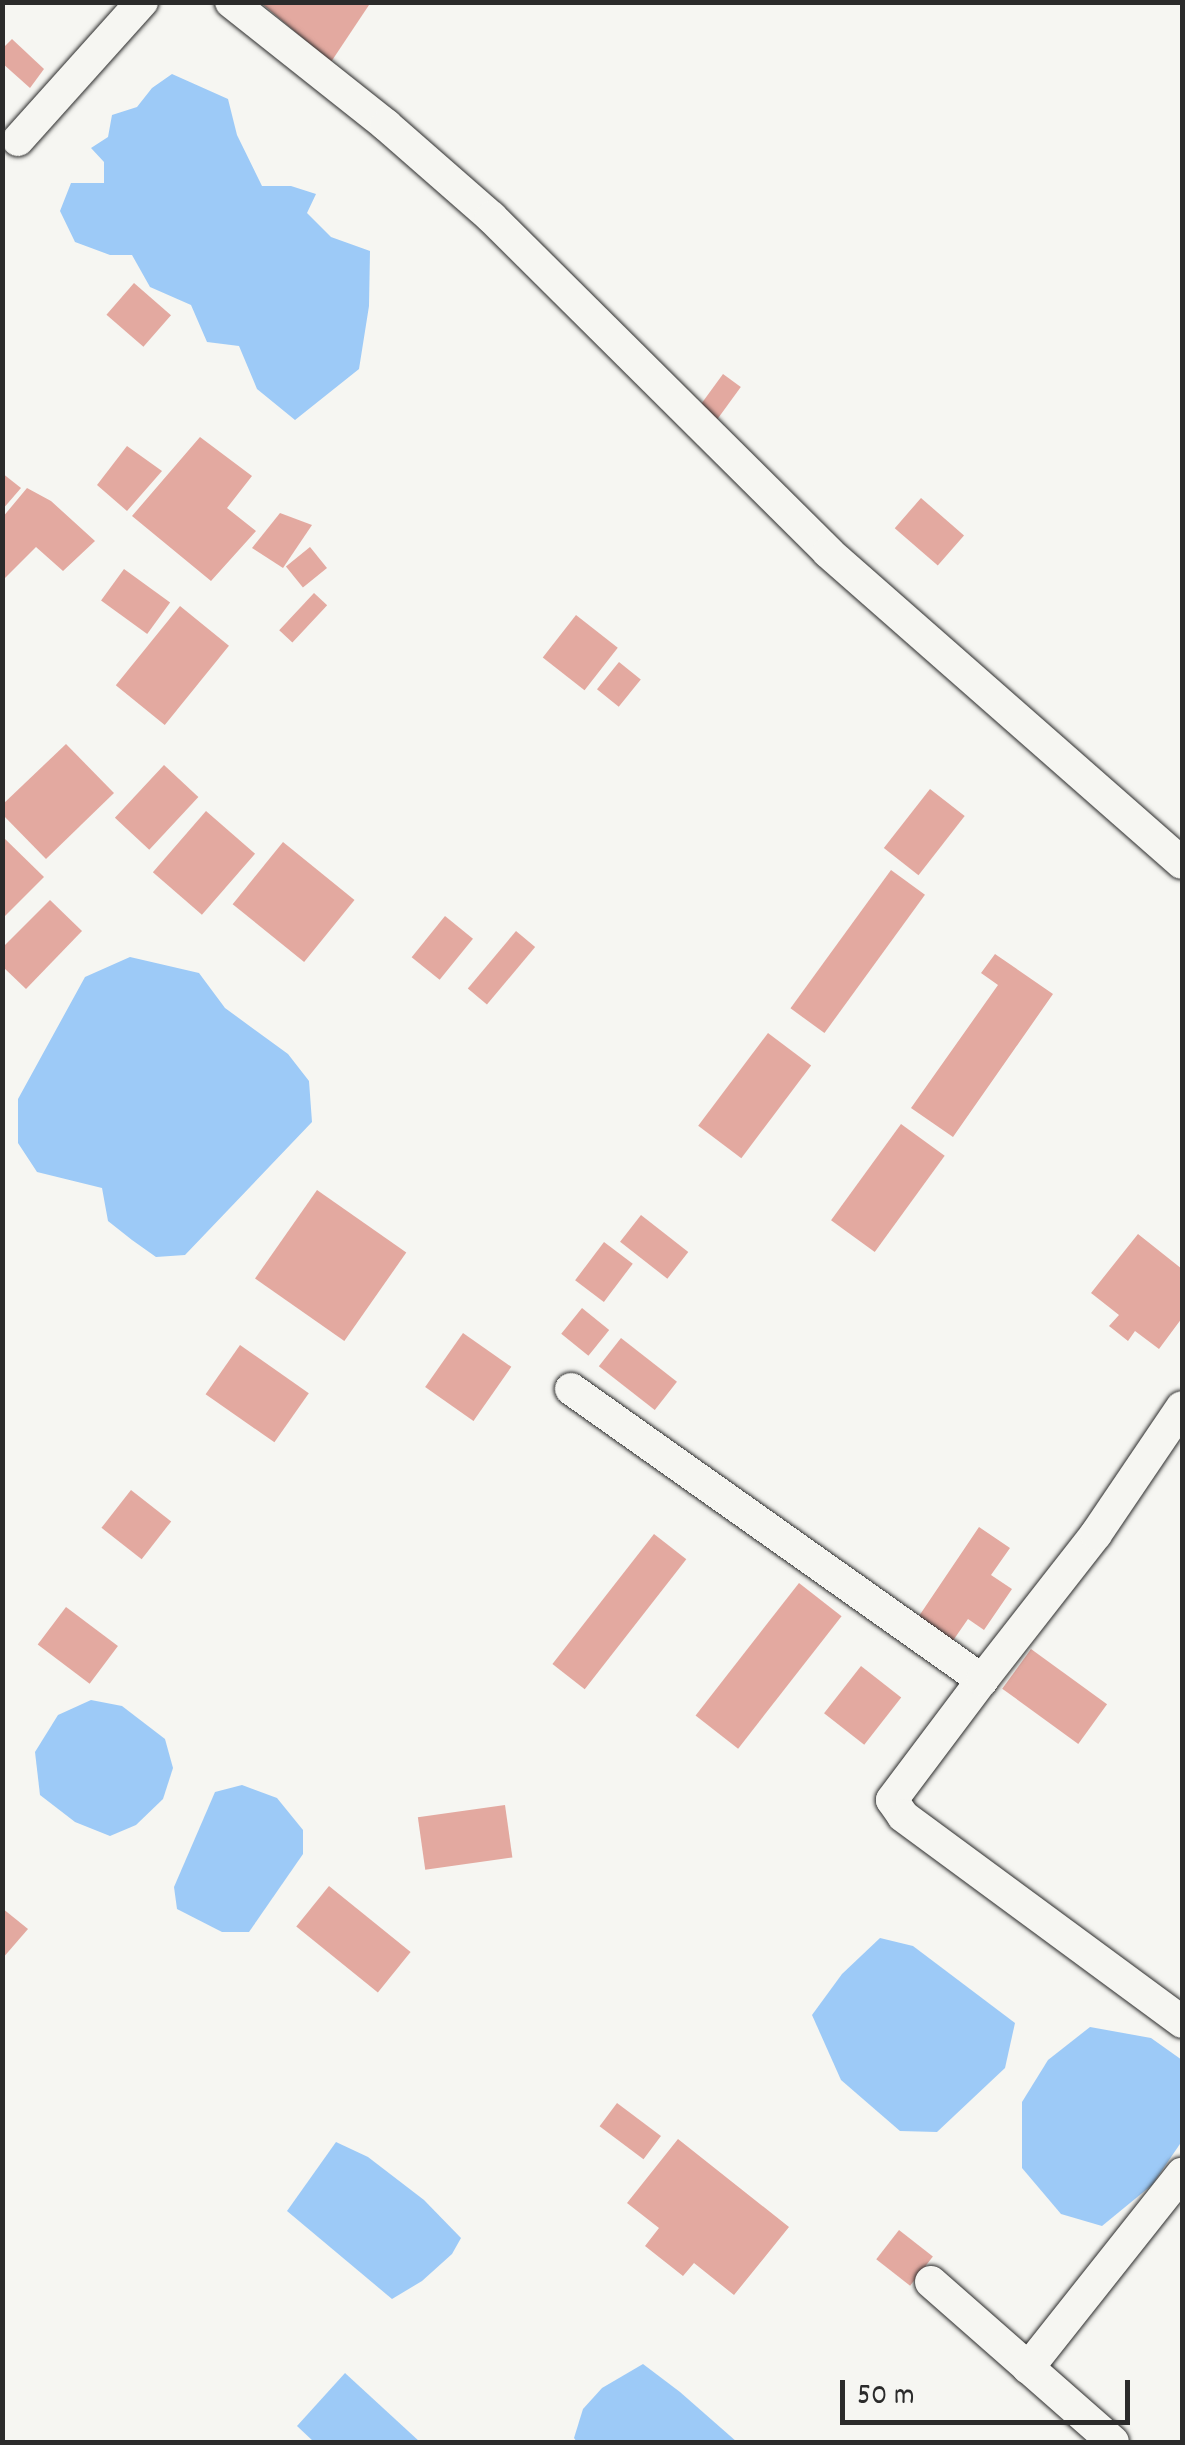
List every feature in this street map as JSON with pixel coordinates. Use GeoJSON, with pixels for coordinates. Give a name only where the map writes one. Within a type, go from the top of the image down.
{"type":"FeatureCollection","features":[{"type":"Feature","properties":{"kind":"street"},"geometry":{"type":"LineString","coordinates":[[18,140],[142,2]]}},
{"type":"Feature","properties":{"kind":"street"},"geometry":{"type":"LineString","coordinates":[[231,2],[386,125],[490,216],[828,552],[1182,863]]}},
{"type":"Feature","properties":{"kind":"street"},"geometry":{"type":"LineString","coordinates":[[570,1389],[982,1680]]}},
{"type":"Feature","properties":{"kind":"street"},"geometry":{"type":"LineString","coordinates":[[1182,1407],[1096,1534],[892,1800],[903,1816],[1182,2022]]}},
{"type":"Feature","properties":{"kind":"street"},"geometry":{"type":"LineString","coordinates":[[1028,2368],[1182,2174]]}},
{"type":"Feature","properties":{"kind":"street"},"geometry":{"type":"LineString","coordinates":[[930,2282],[1113,2442]]}},
{"type":"Feature","properties":{"kind":"water"},"geometry":{"type":"Polygon","coordinates":[[[172,74],[228,99],[237,135],[262,186],[291,186],[316,194],[307,213],[331,237],[370,251],[369,306],[359,369],[295,420],[257,389],[239,346],[207,342],[191,305],[150,287],[132,255],[110,255],[75,242],[60,211],[71,183],[104,183],[104,162],[91,148],[108,137],[112,115],[137,107],[152,88],[172,74]]]}},
{"type":"Feature","properties":{"kind":"water"},"geometry":{"type":"Polygon","coordinates":[[[130,957],[199,973],[225,1008],[288,1054],[309,1081],[312,1122],[185,1255],[156,1257],[108,1221],[102,1188],[37,1172],[18,1143],[18,1099],[85,977],[130,957]]]}},
{"type":"Feature","properties":{"kind":"water"},"geometry":{"type":"Polygon","coordinates":[[[91,1700],[122,1706],[165,1739],[173,1768],[163,1799],[136,1825],[110,1836],[75,1822],[40,1795],[35,1752],[58,1715],[91,1700]]]}},
{"type":"Feature","properties":{"kind":"water"},"geometry":{"type":"Polygon","coordinates":[[[242,1785],[277,1798],[303,1830],[303,1854],[249,1932],[222,1932],[177,1909],[174,1887],[215,1792],[242,1785]]]}},
{"type":"Feature","properties":{"kind":"water"},"geometry":{"type":"Polygon","coordinates":[[[880,1938],[913,1946],[1015,2023],[1005,2068],[937,2132],[900,2131],[841,2080],[812,2015],[842,1974],[880,1938]]]}},
{"type":"Feature","properties":{"kind":"water"},"geometry":{"type":"Polygon","coordinates":[[[1090,2027],[1151,2038],[1182,2060],[1182,2141],[1152,2185],[1102,2226],[1061,2214],[1022,2168],[1022,2102],[1048,2060],[1090,2027]]]}},
{"type":"Feature","properties":{"kind":"water"},"geometry":{"type":"Polygon","coordinates":[[[336,2142],[368,2157],[424,2200],[461,2238],[452,2254],[422,2281],[392,2299],[287,2211],[336,2142]]]}},
{"type":"Feature","properties":{"kind":"water"},"geometry":{"type":"Polygon","coordinates":[[[643,2364],[737,2442],[577,2442],[574,2438],[583,2409],[602,2388],[643,2364]]]}},
{"type":"Feature","properties":{"kind":"water"},"geometry":{"type":"Polygon","coordinates":[[[345,2373],[420,2442],[314,2442],[297,2426],[345,2373]]]}},
{"type":"Feature","properties":{"kind":"building"},"geometry":{"type":"Polygon","coordinates":[[[260,2],[371,2],[331,62],[260,2]]]}},
{"type":"Feature","properties":{"kind":"building"},"geometry":{"type":"Polygon","coordinates":[[[12,39],[44,69],[30,88],[2,63],[2,49],[12,39]]]}},
{"type":"Feature","properties":{"kind":"building"},"geometry":{"type":"Polygon","coordinates":[[[134,283],[171,315],[143,347],[106,315],[134,283]]]}},
{"type":"Feature","properties":{"kind":"building"},"geometry":{"type":"Polygon","coordinates":[[[723,374],[741,387],[715,423],[697,410],[723,374]]]}},
{"type":"Feature","properties":{"kind":"building"},"geometry":{"type":"Polygon","coordinates":[[[200,437],[252,476],[227,508],[256,531],[211,581],[132,516],[200,437]]]}},
{"type":"Feature","properties":{"kind":"building"},"geometry":{"type":"Polygon","coordinates":[[[127,446],[162,471],[127,511],[97,485],[127,446]]]}},
{"type":"Feature","properties":{"kind":"building"},"geometry":{"type":"Polygon","coordinates":[[[2,473],[21,488],[2,510],[2,473]]]}},
{"type":"Feature","properties":{"kind":"building"},"geometry":{"type":"Polygon","coordinates":[[[27,488],[51,501],[95,541],[63,571],[36,547],[2,581],[2,518],[27,488]]]}},
{"type":"Feature","properties":{"kind":"building"},"geometry":{"type":"Polygon","coordinates":[[[921,498],[964,535],[938,566],[895,528],[921,498]]]}},
{"type":"Feature","properties":{"kind":"building"},"geometry":{"type":"Polygon","coordinates":[[[280,513],[312,525],[283,568],[252,548],[280,513]]]}},
{"type":"Feature","properties":{"kind":"building"},"geometry":{"type":"Polygon","coordinates":[[[310,547],[327,568],[303,587],[286,567],[310,547]]]}},
{"type":"Feature","properties":{"kind":"building"},"geometry":{"type":"Polygon","coordinates":[[[124,569],[170,603],[147,634],[101,601],[124,569]]]}},
{"type":"Feature","properties":{"kind":"building"},"geometry":{"type":"Polygon","coordinates":[[[314,593],[327,605],[292,643],[279,630],[314,593]]]}},
{"type":"Feature","properties":{"kind":"building"},"geometry":{"type":"Polygon","coordinates":[[[180,606],[229,646],[165,725],[116,685],[180,606]]]}},
{"type":"Feature","properties":{"kind":"building"},"geometry":{"type":"Polygon","coordinates":[[[576,615],[618,648],[585,690],[543,658],[576,615]]]}},
{"type":"Feature","properties":{"kind":"building"},"geometry":{"type":"Polygon","coordinates":[[[619,662],[641,680],[619,707],[597,689],[619,662]]]}},
{"type":"Feature","properties":{"kind":"building"},"geometry":{"type":"Polygon","coordinates":[[[66,744],[114,793],[46,859],[2,814],[2,805],[66,744]]]}},
{"type":"Feature","properties":{"kind":"building"},"geometry":{"type":"Polygon","coordinates":[[[164,765],[198,797],[149,850],[115,818],[164,765]]]}},
{"type":"Feature","properties":{"kind":"building"},"geometry":{"type":"Polygon","coordinates":[[[930,789],[965,816],[918,875],[884,848],[930,789]]]}},
{"type":"Feature","properties":{"kind":"building"},"geometry":{"type":"Polygon","coordinates":[[[206,811],[255,854],[202,915],[153,872],[206,811]]]}},
{"type":"Feature","properties":{"kind":"building"},"geometry":{"type":"Polygon","coordinates":[[[2,836],[44,877],[2,919],[2,836]]]}},
{"type":"Feature","properties":{"kind":"building"},"geometry":{"type":"Polygon","coordinates":[[[283,842],[354,900],[304,962],[233,904],[283,842]]]}},
{"type":"Feature","properties":{"kind":"building"},"geometry":{"type":"Polygon","coordinates":[[[891,870],[925,895],[824,1033],[790,1008],[891,870]]]}},
{"type":"Feature","properties":{"kind":"building"},"geometry":{"type":"Polygon","coordinates":[[[50,900],[82,931],[26,989],[2,966],[2,948],[50,900]]]}},
{"type":"Feature","properties":{"kind":"building"},"geometry":{"type":"Polygon","coordinates":[[[445,916],[473,939],[440,980],[412,957],[445,916]]]}},
{"type":"Feature","properties":{"kind":"building"},"geometry":{"type":"Polygon","coordinates":[[[516,931],[535,947],[487,1005],[468,988],[516,931]]]}},
{"type":"Feature","properties":{"kind":"building"},"geometry":{"type":"Polygon","coordinates":[[[995,954],[1053,994],[953,1137],[911,1108],[998,985],[981,973],[995,954]]]}},
{"type":"Feature","properties":{"kind":"building"},"geometry":{"type":"Polygon","coordinates":[[[768,1033],[811,1065],[741,1158],[698,1126],[768,1033]]]}},
{"type":"Feature","properties":{"kind":"building"},"geometry":{"type":"Polygon","coordinates":[[[901,1124],[945,1156],[875,1252],[831,1220],[901,1124]]]}},
{"type":"Feature","properties":{"kind":"building"},"geometry":{"type":"Polygon","coordinates":[[[317,1190],[406,1253],[344,1341],[255,1278],[317,1190]]]}},
{"type":"Feature","properties":{"kind":"building"},"geometry":{"type":"Polygon","coordinates":[[[641,1215],[688,1252],[667,1279],[620,1242],[641,1215]]]}},
{"type":"Feature","properties":{"kind":"building"},"geometry":{"type":"Polygon","coordinates":[[[1138,1234],[1182,1269],[1182,1318],[1159,1349],[1135,1331],[1128,1341],[1109,1326],[1119,1315],[1091,1293],[1138,1234]]]}},
{"type":"Feature","properties":{"kind":"building"},"geometry":{"type":"Polygon","coordinates":[[[604,1242],[633,1264],[604,1302],[575,1280],[604,1242]]]}},
{"type":"Feature","properties":{"kind":"building"},"geometry":{"type":"Polygon","coordinates":[[[582,1308],[609,1330],[588,1356],[561,1334],[582,1308]]]}},
{"type":"Feature","properties":{"kind":"building"},"geometry":{"type":"Polygon","coordinates":[[[463,1333],[511,1367],[473,1421],[425,1387],[463,1333]]]}},
{"type":"Feature","properties":{"kind":"building"},"geometry":{"type":"Polygon","coordinates":[[[621,1338],[677,1382],[655,1410],[599,1366],[621,1338]]]}},
{"type":"Feature","properties":{"kind":"building"},"geometry":{"type":"Polygon","coordinates":[[[240,1345],[309,1393],[274,1442],[206,1394],[240,1345]]]}},
{"type":"Feature","properties":{"kind":"building"},"geometry":{"type":"Polygon","coordinates":[[[131,1490],[171,1521],[142,1559],[101,1528],[131,1490]]]}},
{"type":"Feature","properties":{"kind":"building"},"geometry":{"type":"Polygon","coordinates":[[[979,1527],[1010,1548],[991,1575],[1012,1589],[984,1630],[968,1619],[952,1642],[917,1619],[979,1527]]]}},
{"type":"Feature","properties":{"kind":"building"},"geometry":{"type":"Polygon","coordinates":[[[654,1534],[686,1559],[585,1689],[552,1664],[654,1534]]]}},
{"type":"Feature","properties":{"kind":"building"},"geometry":{"type":"Polygon","coordinates":[[[799,1583],[842,1616],[738,1749],[696,1715],[799,1583]]]}},
{"type":"Feature","properties":{"kind":"building"},"geometry":{"type":"Polygon","coordinates":[[[66,1607],[118,1646],[90,1684],[38,1645],[66,1607]]]}},
{"type":"Feature","properties":{"kind":"building"},"geometry":{"type":"Polygon","coordinates":[[[1031,1649],[1107,1704],[1078,1744],[1002,1689],[1031,1649]]]}},
{"type":"Feature","properties":{"kind":"building"},"geometry":{"type":"Polygon","coordinates":[[[861,1666],[901,1697],[864,1745],[824,1713],[861,1666]]]}},
{"type":"Feature","properties":{"kind":"building"},"geometry":{"type":"Polygon","coordinates":[[[505,1805],[512,1857],[425,1870],[418,1817],[505,1805]]]}},
{"type":"Feature","properties":{"kind":"building"},"geometry":{"type":"Polygon","coordinates":[[[329,1886],[411,1952],[378,1992],[296,1926],[329,1886]]]}},
{"type":"Feature","properties":{"kind":"building"},"geometry":{"type":"Polygon","coordinates":[[[2,1908],[28,1929],[2,1959],[2,1908]]]}},
{"type":"Feature","properties":{"kind":"building"},"geometry":{"type":"Polygon","coordinates":[[[617,2103],[661,2136],[643,2159],[600,2126],[617,2103]]]}},
{"type":"Feature","properties":{"kind":"building"},"geometry":{"type":"Polygon","coordinates":[[[678,2139],[789,2227],[734,2295],[694,2263],[683,2276],[645,2246],[659,2228],[627,2203],[678,2139]]]}},
{"type":"Feature","properties":{"kind":"building"},"geometry":{"type":"Polygon","coordinates":[[[899,2230],[933,2256],[910,2286],[876,2259],[899,2230]]]}}]}
